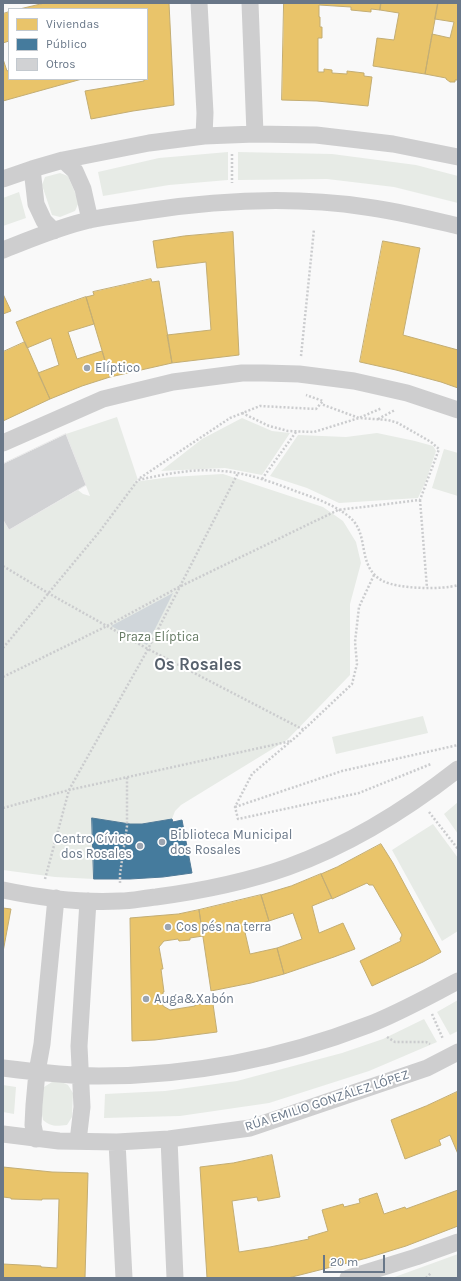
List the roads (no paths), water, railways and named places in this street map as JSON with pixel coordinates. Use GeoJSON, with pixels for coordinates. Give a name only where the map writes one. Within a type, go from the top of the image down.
{"type":"FeatureCollection","features":[{"type":"Feature","properties":{"kind":"street"},"geometry":{"type":"LineString","coordinates":[[199,3],[205,113],[204,136]]}},
{"type":"Feature","properties":{"kind":"street"},"geometry":{"type":"LineString","coordinates":[[250,3],[255,134]]}},
{"type":"Feature","properties":{"kind":"street"},"geometry":{"type":"LineString","coordinates":[[3,179],[63,160],[150,143],[204,136],[255,134],[316,136],[393,144],[458,157]]}},
{"type":"Feature","properties":{"kind":"street"},"geometry":{"type":"LineString","coordinates":[[63,160],[75,171],[82,189],[90,220]]}},
{"type":"Feature","properties":{"kind":"street"},"geometry":{"type":"LineString","coordinates":[[32,169],[36,204],[44,221],[54,231]]}},
{"type":"Feature","properties":{"kind":"street"},"geometry":{"type":"LineString","coordinates":[[3,250],[54,231],[90,220],[180,206],[233,202],[274,200],[315,201],[366,207],[458,226]]}},
{"type":"Feature","properties":{"kind":"street"},"geometry":{"type":"LineString","coordinates":[[3,443],[103,399],[173,382],[242,373],[299,374],[354,381],[407,393],[458,410]]}},
{"type":"Feature","properties":{"kind":"street"},"geometry":{"type":"LineString","coordinates":[[3,890],[26,895],[88,901],[121,901],[184,893],[256,877],[289,866],[348,840],[379,824],[420,797],[458,769]]}},
{"type":"Feature","properties":{"kind":"street"},"geometry":{"type":"LineString","coordinates":[[36,1139],[33,1125],[37,1072],[42,1044],[56,898]]}},
{"type":"Feature","properties":{"kind":"street"},"geometry":{"type":"LineString","coordinates":[[78,1141],[82,1107],[79,1046],[88,901]]}},
{"type":"Feature","properties":{"kind":"street"},"geometry":{"type":"LineString","coordinates":[[3,1068],[99,1076],[147,1074],[190,1070],[272,1056],[370,1024],[458,981]]}},
{"type":"Feature","properties":{"kind":"street","name":"RÚA EMILIO GONZÁLEZ LÓPEZ"},"geometry":{"type":"LineString","coordinates":[[3,1134],[59,1141],[117,1142],[169,1139],[250,1128],[428,1068],[452,1049]]}},
{"type":"Feature","properties":{"kind":"street"},"geometry":{"type":"LineString","coordinates":[[169,1139],[175,1278]]}},
{"type":"Feature","properties":{"kind":"street"},"geometry":{"type":"LineString","coordinates":[[117,1142],[124,1278]]}},
{"type":"Feature","properties":{"kind":"street"},"geometry":{"type":"LineString","coordinates":[[348,1278],[458,1242]]}},
{"type":"Feature","properties":{"kind":"place","name":"Elíptico"},"geometry":{"type":"Point","coordinates":[87,368]}},
{"type":"Feature","properties":{"kind":"place","name":"Biblioteca Municipal dos Rosales"},"geometry":{"type":"Point","coordinates":[162,842]}},
{"type":"Feature","properties":{"kind":"place","name":"Centro Cívico dos Rosales"},"geometry":{"type":"Point","coordinates":[140,846]}},
{"type":"Feature","properties":{"kind":"place","name":"Cos pés na terra"},"geometry":{"type":"Point","coordinates":[168,927]}},
{"type":"Feature","properties":{"kind":"place","name":"Auga&Xabón"},"geometry":{"type":"Point","coordinates":[146,999]}},
{"type":"Feature","properties":{"kind":"district","name":"Os Rosales"},"geometry":{"type":"Point","coordinates":[198,665]}},
{"type":"Feature","properties":{"kind":"park label","name":"Praza Elíptica"},"geometry":{"type":"Point","coordinates":[159,637]}}]}
